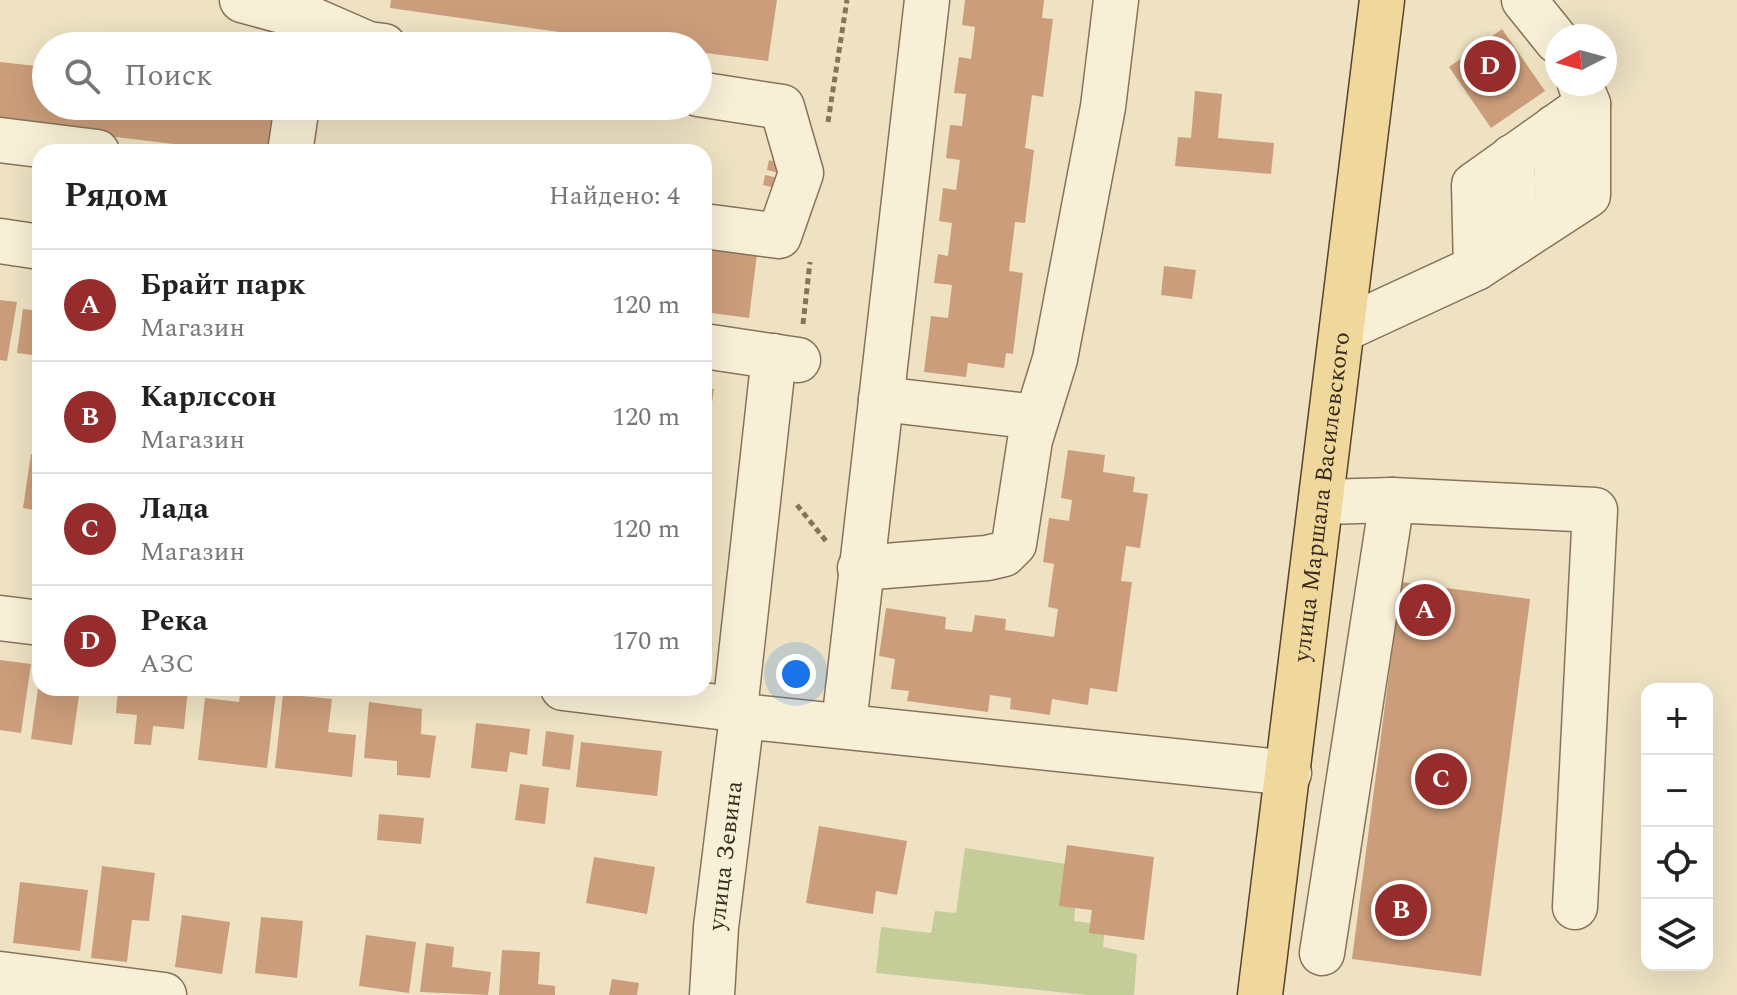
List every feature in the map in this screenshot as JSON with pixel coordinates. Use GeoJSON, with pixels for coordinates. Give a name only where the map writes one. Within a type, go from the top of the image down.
{"type":"FeatureCollection","features":[{"type":"Feature","properties":{"kind":"main road","name":"улица Маршала Василевского"},"geometry":{"type":"LineString","coordinates":[[1260,995],[1323,502],[1382,0]]}},
{"type":"Feature","properties":{"kind":"street"},"geometry":{"type":"LineString","coordinates":[[242,0],[336,32]]}},
{"type":"Feature","properties":{"kind":"street"},"geometry":{"type":"LineString","coordinates":[[844,724],[927,0]]}},
{"type":"Feature","properties":{"kind":"street"},"geometry":{"type":"LineString","coordinates":[[859,575],[1004,554],[1014,544],[1030,440],[1055,359],[1092,166],[1116,0]]}},
{"type":"Feature","properties":{"kind":"street"},"geometry":{"type":"LineString","coordinates":[[1524,0],[1545,26]]}},
{"type":"Feature","properties":{"kind":"street"},"geometry":{"type":"LineString","coordinates":[[712,96],[782,107],[801,173],[779,236],[712,227]]}},
{"type":"Feature","properties":{"kind":"street"},"geometry":{"type":"LineString","coordinates":[[1342,330],[1476,268],[1558,214],[1574,105]]}},
{"type":"Feature","properties":{"kind":"street"},"geometry":{"type":"LineString","coordinates":[[1476,268],[1474,185],[1574,105]]}},
{"type":"Feature","properties":{"kind":"street"},"geometry":{"type":"LineString","coordinates":[[291,144],[295,120]]}},
{"type":"Feature","properties":{"kind":"street"},"geometry":{"type":"LineString","coordinates":[[0,140],[32,144]]}},
{"type":"Feature","properties":{"kind":"street"},"geometry":{"type":"LineString","coordinates":[[1512,157],[1516,242]]}},
{"type":"Feature","properties":{"kind":"street"},"geometry":{"type":"LineString","coordinates":[[0,241],[32,246]]}},
{"type":"Feature","properties":{"kind":"street","name":"улица Зевина"},"geometry":{"type":"LineString","coordinates":[[712,347],[786,358],[738,713],[712,995]]}},
{"type":"Feature","properties":{"kind":"street"},"geometry":{"type":"LineString","coordinates":[[881,399],[1037,417]]}},
{"type":"Feature","properties":{"kind":"street"},"geometry":{"type":"LineString","coordinates":[[1323,502],[1392,500],[1595,510],[1575,907]]}},
{"type":"Feature","properties":{"kind":"street"},"geometry":{"type":"LineString","coordinates":[[1322,953],[1392,500]]}},
{"type":"Feature","properties":{"kind":"street"},"geometry":{"type":"LineString","coordinates":[[0,618],[32,622]]}},
{"type":"Feature","properties":{"kind":"street"},"geometry":{"type":"LineString","coordinates":[[619,696],[738,713],[1289,773]]}},
{"type":"Feature","properties":{"kind":"street"},"geometry":{"type":"LineString","coordinates":[[0,974],[164,995]]}},
{"type":"Feature","properties":{"kind":"path"},"geometry":{"type":"LineString","coordinates":[[793,500],[859,575]]}},
{"type":"Feature","properties":{"kind":"green space"},"geometry":{"type":"Polygon","coordinates":[[[965,848],[1079,866],[1074,921],[1105,925],[1103,947],[1137,954],[1134,995],[1087,995],[876,973],[881,927],[931,933],[935,911],[956,913],[965,848]]]}},
{"type":"Feature","properties":{"kind":"building"},"geometry":{"type":"Polygon","coordinates":[[[391,0],[777,0],[768,61],[712,54],[712,32],[559,32],[390,8],[391,0]]]}},
{"type":"Feature","properties":{"kind":"building"},"geometry":{"type":"Polygon","coordinates":[[[965,0],[1044,0],[1042,18],[1053,19],[1043,97],[1032,95],[1025,148],[1034,150],[1025,223],[1015,222],[1009,271],[1023,273],[1013,354],[1006,353],[1004,368],[968,363],[966,377],[924,372],[931,316],[948,318],[952,285],[934,283],[938,254],[948,256],[952,223],[939,221],[943,188],[956,190],[960,160],[946,158],[950,125],[962,126],[966,94],[954,93],[959,57],[971,59],[975,27],[962,25],[965,0]]]}},
{"type":"Feature","properties":{"kind":"building"},"geometry":{"type":"Polygon","coordinates":[[[1502,29],[1545,91],[1491,128],[1449,67],[1502,29]]]}},
{"type":"Feature","properties":{"kind":"building"},"geometry":{"type":"Polygon","coordinates":[[[0,62],[32,65],[32,120],[271,120],[269,144],[174,144],[0,123],[0,62]]]}},
{"type":"Feature","properties":{"kind":"building"},"geometry":{"type":"Polygon","coordinates":[[[1195,91],[1222,94],[1218,138],[1274,143],[1271,174],[1175,166],[1178,137],[1191,138],[1195,91]]]}},
{"type":"Feature","properties":{"kind":"building"},"geometry":{"type":"Polygon","coordinates":[[[769,160],[782,164],[779,173],[767,170],[769,160]]]}},
{"type":"Feature","properties":{"kind":"building"},"geometry":{"type":"Polygon","coordinates":[[[765,175],[778,178],[776,188],[763,185],[765,175]]]}},
{"type":"Feature","properties":{"kind":"building"},"geometry":{"type":"Polygon","coordinates":[[[712,248],[757,254],[749,318],[712,313],[712,248]]]}},
{"type":"Feature","properties":{"kind":"building"},"geometry":{"type":"Polygon","coordinates":[[[1164,266],[1196,270],[1192,299],[1161,295],[1164,266]]]}},
{"type":"Feature","properties":{"kind":"building"},"geometry":{"type":"Polygon","coordinates":[[[0,300],[17,302],[7,361],[0,360],[0,300]]]}},
{"type":"Feature","properties":{"kind":"building"},"geometry":{"type":"Polygon","coordinates":[[[23,309],[32,310],[32,355],[17,353],[23,309]]]}},
{"type":"Feature","properties":{"kind":"building"},"geometry":{"type":"Polygon","coordinates":[[[1068,450],[1105,455],[1103,472],[1135,477],[1133,492],[1148,494],[1140,548],[1126,546],[1121,581],[1132,582],[1117,692],[1090,688],[1088,705],[1052,699],[1050,715],[1010,709],[1011,698],[990,695],[988,712],[907,701],[909,691],[891,689],[895,659],[879,656],[886,608],[946,617],[945,629],[972,632],[975,615],[1006,619],[1005,630],[1054,637],[1058,609],[1048,607],[1054,564],[1043,562],[1049,518],[1069,521],[1072,500],[1061,498],[1068,450]]]}},
{"type":"Feature","properties":{"kind":"building"},"geometry":{"type":"Polygon","coordinates":[[[31,454],[32,510],[23,508],[31,454]]]}},
{"type":"Feature","properties":{"kind":"building"},"geometry":{"type":"Polygon","coordinates":[[[1401,582],[1530,599],[1481,976],[1352,959],[1401,582]]]}},
{"type":"Feature","properties":{"kind":"building"},"geometry":{"type":"Polygon","coordinates":[[[0,660],[31,664],[21,733],[0,730],[0,660]]]}},
{"type":"Feature","properties":{"kind":"building"},"geometry":{"type":"Polygon","coordinates":[[[37,696],[79,696],[72,745],[31,739],[37,696]]]}},
{"type":"Feature","properties":{"kind":"building"},"geometry":{"type":"Polygon","coordinates":[[[117,696],[187,696],[184,729],[153,726],[151,745],[134,744],[137,715],[116,713],[117,696]]]}},
{"type":"Feature","properties":{"kind":"building"},"geometry":{"type":"Polygon","coordinates":[[[240,696],[276,696],[267,768],[198,760],[205,698],[239,702],[240,696]]]}},
{"type":"Feature","properties":{"kind":"building"},"geometry":{"type":"Polygon","coordinates":[[[283,696],[332,699],[328,732],[356,735],[352,777],[275,768],[283,696]]]}},
{"type":"Feature","properties":{"kind":"building"},"geometry":{"type":"Polygon","coordinates":[[[369,702],[422,709],[421,734],[436,736],[430,778],[397,775],[397,761],[364,758],[369,702]]]}},
{"type":"Feature","properties":{"kind":"building"},"geometry":{"type":"Polygon","coordinates":[[[476,723],[530,729],[527,755],[510,752],[507,772],[471,768],[476,723]]]}},
{"type":"Feature","properties":{"kind":"building"},"geometry":{"type":"Polygon","coordinates":[[[546,731],[574,735],[570,770],[542,766],[546,731]]]}},
{"type":"Feature","properties":{"kind":"building"},"geometry":{"type":"Polygon","coordinates":[[[581,742],[662,751],[657,796],[576,787],[581,742]]]}},
{"type":"Feature","properties":{"kind":"building"},"geometry":{"type":"Polygon","coordinates":[[[520,784],[549,788],[545,824],[515,820],[520,784]]]}},
{"type":"Feature","properties":{"kind":"building"},"geometry":{"type":"Polygon","coordinates":[[[379,814],[424,818],[421,844],[377,840],[379,814]]]}},
{"type":"Feature","properties":{"kind":"building"},"geometry":{"type":"Polygon","coordinates":[[[819,826],[907,841],[897,895],[876,891],[873,914],[806,903],[819,826]]]}},
{"type":"Feature","properties":{"kind":"building"},"geometry":{"type":"Polygon","coordinates":[[[1067,845],[1154,857],[1144,940],[1089,933],[1092,910],[1059,906],[1067,845]]]}},
{"type":"Feature","properties":{"kind":"building"},"geometry":{"type":"Polygon","coordinates":[[[594,857],[655,867],[647,914],[586,903],[594,857]]]}},
{"type":"Feature","properties":{"kind":"building"},"geometry":{"type":"Polygon","coordinates":[[[102,866],[155,873],[149,921],[132,920],[127,962],[91,958],[102,866]]]}},
{"type":"Feature","properties":{"kind":"building"},"geometry":{"type":"Polygon","coordinates":[[[20,882],[88,890],[80,951],[13,943],[20,882]]]}},
{"type":"Feature","properties":{"kind":"building"},"geometry":{"type":"Polygon","coordinates":[[[182,915],[230,922],[222,974],[175,967],[182,915]]]}},
{"type":"Feature","properties":{"kind":"building"},"geometry":{"type":"Polygon","coordinates":[[[261,917],[303,921],[297,978],[255,973],[261,917]]]}},
{"type":"Feature","properties":{"kind":"building"},"geometry":{"type":"Polygon","coordinates":[[[366,935],[416,942],[409,993],[359,986],[366,935]]]}},
{"type":"Feature","properties":{"kind":"building"},"geometry":{"type":"Polygon","coordinates":[[[426,943],[454,947],[452,967],[491,972],[488,995],[420,992],[426,943]]]}},
{"type":"Feature","properties":{"kind":"building"},"geometry":{"type":"Polygon","coordinates":[[[502,950],[540,952],[538,984],[555,986],[555,995],[499,995],[502,950]]]}},
{"type":"Feature","properties":{"kind":"building"},"geometry":{"type":"Polygon","coordinates":[[[612,979],[639,983],[637,995],[609,995],[612,979]]]}},
{"type":"Feature","properties":{"kind":"place","name":"Река"},"geometry":{"type":"Point","coordinates":[1490,66]}},
{"type":"Feature","properties":{"kind":"place","name":"Брайт парк"},"geometry":{"type":"Point","coordinates":[1425,610]}},
{"type":"Feature","properties":{"kind":"place","name":"Лада"},"geometry":{"type":"Point","coordinates":[1441,779]}},
{"type":"Feature","properties":{"kind":"place","name":"Карлссон"},"geometry":{"type":"Point","coordinates":[1401,910]}}]}
